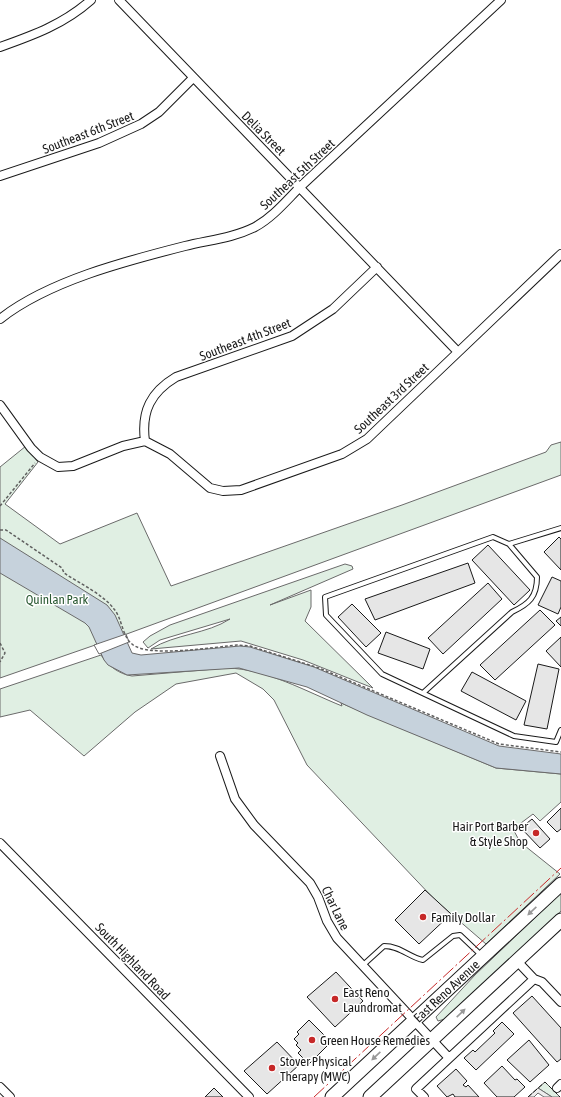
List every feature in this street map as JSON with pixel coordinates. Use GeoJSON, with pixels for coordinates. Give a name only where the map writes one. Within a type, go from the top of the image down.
{"type":"FeatureCollection","features":[{"type":"Feature","properties":{"kind":"main road","name":"East Reno Avenue"},"geometry":{"type":"LineString","coordinates":[[332,1097],[561,884]]}},
{"type":"Feature","properties":{"kind":"main road","name":"East Reno Avenue"},"geometry":{"type":"LineString","coordinates":[[370,1097],[561,920]]}},
{"type":"Feature","properties":{"kind":"street"},"geometry":{"type":"LineString","coordinates":[[0,46],[49,28],[79,11],[91,0]]}},
{"type":"Feature","properties":{"kind":"street","name":"Delia Street"},"geometry":{"type":"LineString","coordinates":[[119,0],[458,352]]}},
{"type":"Feature","properties":{"kind":"street","name":"Southeast 5th Street"},"geometry":{"type":"LineString","coordinates":[[0,319],[28,300],[52,287],[144,256],[242,233],[272,215],[300,187],[501,0]]}},
{"type":"Feature","properties":{"kind":"street","name":"Southeast 6th Street"},"geometry":{"type":"LineString","coordinates":[[0,176],[99,143],[141,124],[160,112],[193,78]]}},
{"type":"Feature","properties":{"kind":"street","name":"Southeast 3rd Street"},"geometry":{"type":"LineString","coordinates":[[145,441],[170,454],[210,488],[223,491],[241,490],[342,454],[367,440],[561,254]]}},
{"type":"Feature","properties":{"kind":"street","name":"Southeast 4th Street"},"geometry":{"type":"LineString","coordinates":[[145,441],[143,428],[145,411],[163,385],[176,377],[292,336],[333,309],[377,267]]}},
{"type":"Feature","properties":{"kind":"street"},"geometry":{"type":"LineString","coordinates":[[0,405],[40,457],[58,467],[73,466],[123,446],[145,441]]}},
{"type":"Feature","properties":{"kind":"street","name":"Char Lane"},"geometry":{"type":"LineString","coordinates":[[220,756],[235,799],[254,826],[310,882],[318,897],[327,921],[337,938],[449,1058]]}},
{"type":"Feature","properties":{"kind":"street","name":"South Highland Road"},"geometry":{"type":"LineString","coordinates":[[0,843],[249,1097]]}},
{"type":"Feature","properties":{"kind":"street"},"geometry":{"type":"LineString","coordinates":[[517,960],[534,979],[542,982],[561,1002]]}},
{"type":"Feature","properties":{"kind":"street"},"geometry":{"type":"LineString","coordinates":[[424,1097],[416,1089],[534,979]]}},
{"type":"Feature","properties":{"kind":"street"},"geometry":{"type":"LineString","coordinates":[[0,1087],[10,1097]]}},
{"type":"Feature","properties":{"kind":"lane"},"geometry":{"type":"LineString","coordinates":[[509,544],[561,528]]}},
{"type":"Feature","properties":{"kind":"lane"},"geometry":{"type":"LineString","coordinates":[[423,693],[512,612],[522,607],[536,593],[537,577],[509,544],[494,536],[325,597],[326,615],[382,674],[514,736],[556,742],[561,730]]}},
{"type":"Feature","properties":{"kind":"lane"},"geometry":{"type":"LineString","coordinates":[[362,966],[384,946],[398,948],[412,957],[423,960],[453,936],[460,935],[483,956]]}},
{"type":"Feature","properties":{"kind":"path"},"geometry":{"type":"LineString","coordinates":[[0,506],[40,457]]}},
{"type":"Feature","properties":{"kind":"path"},"geometry":{"type":"LineString","coordinates":[[0,530],[6,530],[62,568],[64,573],[108,603],[115,610],[129,641],[139,649],[154,652],[237,645],[250,646],[319,668],[499,744],[561,752]]}},
{"type":"Feature","properties":{"kind":"path"},"geometry":{"type":"LineString","coordinates":[[0,643],[5,653],[0,662]]}},
{"type":"Feature","properties":{"kind":"green space","name":"Quinlan Park"},"geometry":{"type":"Polygon","coordinates":[[[561,442],[561,475],[124,635],[0,678],[0,467],[26,446],[38,462],[5,504],[60,544],[137,513],[171,586],[402,505],[546,452],[551,445],[561,442]]]}},
{"type":"Feature","properties":{"kind":"green space"},"geometry":{"type":"Polygon","coordinates":[[[345,564],[352,566],[353,569],[270,605],[311,590],[311,607],[305,621],[373,688],[303,660],[241,641],[151,649],[170,640],[211,628],[230,619],[160,640],[148,648],[143,642],[150,636],[170,625],[345,564]]]}},
{"type":"Feature","properties":{"kind":"green space"},"geometry":{"type":"Polygon","coordinates":[[[101,655],[114,669],[132,676],[227,668],[257,672],[286,682],[342,706],[341,703],[496,768],[561,774],[561,802],[540,821],[533,814],[513,829],[520,842],[560,874],[486,944],[435,900],[307,765],[274,700],[263,689],[236,673],[176,684],[135,712],[84,756],[30,710],[0,717],[0,689],[101,655]]]}},
{"type":"Feature","properties":{"kind":"green space"},"geometry":{"type":"Polygon","coordinates":[[[561,893],[561,911],[445,1019],[438,1021],[436,1017],[475,975],[561,893]]]}},
{"type":"Feature","properties":{"kind":"green space"},"geometry":{"type":"Polygon","coordinates":[[[545,1082],[560,1097],[552,1097],[538,1088],[545,1082]]]}},
{"type":"Feature","properties":{"kind":"shaded area"},"geometry":{"type":"Polygon","coordinates":[[[0,538],[107,605],[115,615],[132,653],[141,655],[240,646],[250,647],[314,667],[499,746],[561,754],[561,774],[496,768],[367,715],[307,687],[239,668],[127,675],[108,665],[104,660],[89,627],[85,623],[0,573],[0,538]]]}},
{"type":"Feature","properties":{"kind":"shaded area"},"geometry":{"type":"Polygon","coordinates":[[[538,1088],[552,1097],[544,1097],[538,1093],[534,1097],[528,1097],[538,1088]]]}},
{"type":"Feature","properties":{"kind":"pier"},"geometry":{"type":"Polygon","coordinates":[[[126,634],[129,642],[99,654],[94,645],[126,634]]]}},
{"type":"Feature","properties":{"kind":"building"},"geometry":{"type":"Polygon","coordinates":[[[559,537],[561,539],[561,570],[544,552],[559,537]]]}},
{"type":"Feature","properties":{"kind":"building"},"geometry":{"type":"Polygon","coordinates":[[[488,545],[530,590],[514,605],[472,560],[488,545]]]}},
{"type":"Feature","properties":{"kind":"building"},"geometry":{"type":"Polygon","coordinates":[[[468,563],[475,583],[375,620],[365,599],[468,563]]]}},
{"type":"Feature","properties":{"kind":"building"},"geometry":{"type":"Polygon","coordinates":[[[552,577],[561,581],[561,607],[558,614],[538,605],[552,577]]]}},
{"type":"Feature","properties":{"kind":"building"},"geometry":{"type":"Polygon","coordinates":[[[488,583],[502,599],[443,654],[428,638],[488,583]]]}},
{"type":"Feature","properties":{"kind":"building"},"geometry":{"type":"Polygon","coordinates":[[[352,604],[381,633],[366,647],[338,617],[352,604]]]}},
{"type":"Feature","properties":{"kind":"building"},"geometry":{"type":"Polygon","coordinates":[[[540,610],[555,625],[495,680],[480,665],[540,610]]]}},
{"type":"Feature","properties":{"kind":"building"},"geometry":{"type":"Polygon","coordinates":[[[561,617],[561,626],[556,621],[561,617]]]}},
{"type":"Feature","properties":{"kind":"building"},"geometry":{"type":"Polygon","coordinates":[[[386,632],[430,649],[423,669],[378,653],[386,632]]]}},
{"type":"Feature","properties":{"kind":"building"},"geometry":{"type":"Polygon","coordinates":[[[561,637],[561,667],[546,651],[561,637]]]}},
{"type":"Feature","properties":{"kind":"building"},"geometry":{"type":"Polygon","coordinates":[[[538,664],[559,669],[547,729],[524,725],[538,664]]]}},
{"type":"Feature","properties":{"kind":"building"},"geometry":{"type":"Polygon","coordinates":[[[472,672],[526,701],[516,720],[461,691],[472,672]]]}},
{"type":"Feature","properties":{"kind":"building"},"geometry":{"type":"Polygon","coordinates":[[[561,808],[561,829],[557,832],[547,822],[561,808]]]}},
{"type":"Feature","properties":{"kind":"building","name":"Hair Port Barber & Style Shop"},"geometry":{"type":"Polygon","coordinates":[[[532,819],[550,839],[540,848],[521,828],[532,819]]]}},
{"type":"Feature","properties":{"kind":"building","name":"Family Dollar"},"geometry":{"type":"Polygon","coordinates":[[[425,890],[451,914],[419,944],[395,920],[425,890]]]}},
{"type":"Feature","properties":{"kind":"building","name":"East Reno Laundromat"},"geometry":{"type":"Polygon","coordinates":[[[336,972],[363,1001],[335,1027],[307,997],[336,972]]]}},
{"type":"Feature","properties":{"kind":"building"},"geometry":{"type":"Polygon","coordinates":[[[532,996],[561,1028],[561,1059],[557,1062],[513,1013],[532,996]]]}},
{"type":"Feature","properties":{"kind":"building","name":"Green House Remedies"},"geometry":{"type":"Polygon","coordinates":[[[309,1020],[331,1042],[309,1064],[298,1053],[301,1050],[296,1045],[298,1043],[294,1039],[299,1034],[297,1032],[309,1020]]]}},
{"type":"Feature","properties":{"kind":"building"},"geometry":{"type":"Polygon","coordinates":[[[502,1022],[514,1034],[476,1070],[464,1058],[473,1050],[475,1052],[495,1033],[493,1031],[502,1022]]]}},
{"type":"Feature","properties":{"kind":"building"},"geometry":{"type":"Polygon","coordinates":[[[529,1040],[549,1065],[530,1082],[507,1060],[529,1040]]]}},
{"type":"Feature","properties":{"kind":"building","name":"Stover Physical Therapy (MWC)"},"geometry":{"type":"Polygon","coordinates":[[[277,1042],[299,1065],[267,1094],[244,1071],[277,1042]]]}},
{"type":"Feature","properties":{"kind":"building"},"geometry":{"type":"Polygon","coordinates":[[[502,1066],[515,1080],[517,1079],[525,1087],[514,1097],[497,1097],[484,1083],[502,1066]]]}},
{"type":"Feature","properties":{"kind":"building"},"geometry":{"type":"Polygon","coordinates":[[[456,1069],[467,1081],[463,1085],[466,1087],[468,1085],[479,1097],[455,1097],[453,1094],[447,1097],[437,1086],[456,1069]]]}},
{"type":"Feature","properties":{"kind":"building"},"geometry":{"type":"Polygon","coordinates":[[[214,1088],[223,1097],[205,1097],[214,1088]]]}},
{"type":"Feature","properties":{"kind":"fence"},"geometry":{"type":"LineString","coordinates":[[528,1097],[545,1082],[560,1097]]}},
{"type":"Feature","properties":{"kind":"power"},"geometry":{"type":"LineString","coordinates":[[314,1097],[561,868]]}},
{"type":"Feature","properties":{"kind":"place","name":"Hair Port Barber & Style Shop"},"geometry":{"type":"Point","coordinates":[536,833]}},
{"type":"Feature","properties":{"kind":"place","name":"Family Dollar"},"geometry":{"type":"Point","coordinates":[423,917]}},
{"type":"Feature","properties":{"kind":"place","name":"East Reno Laundromat"},"geometry":{"type":"Point","coordinates":[335,999]}},
{"type":"Feature","properties":{"kind":"place","name":"Green House Remedies"},"geometry":{"type":"Point","coordinates":[312,1040]}},
{"type":"Feature","properties":{"kind":"place","name":"Stover Physical Therapy (MWC)"},"geometry":{"type":"Point","coordinates":[272,1068]}}]}
